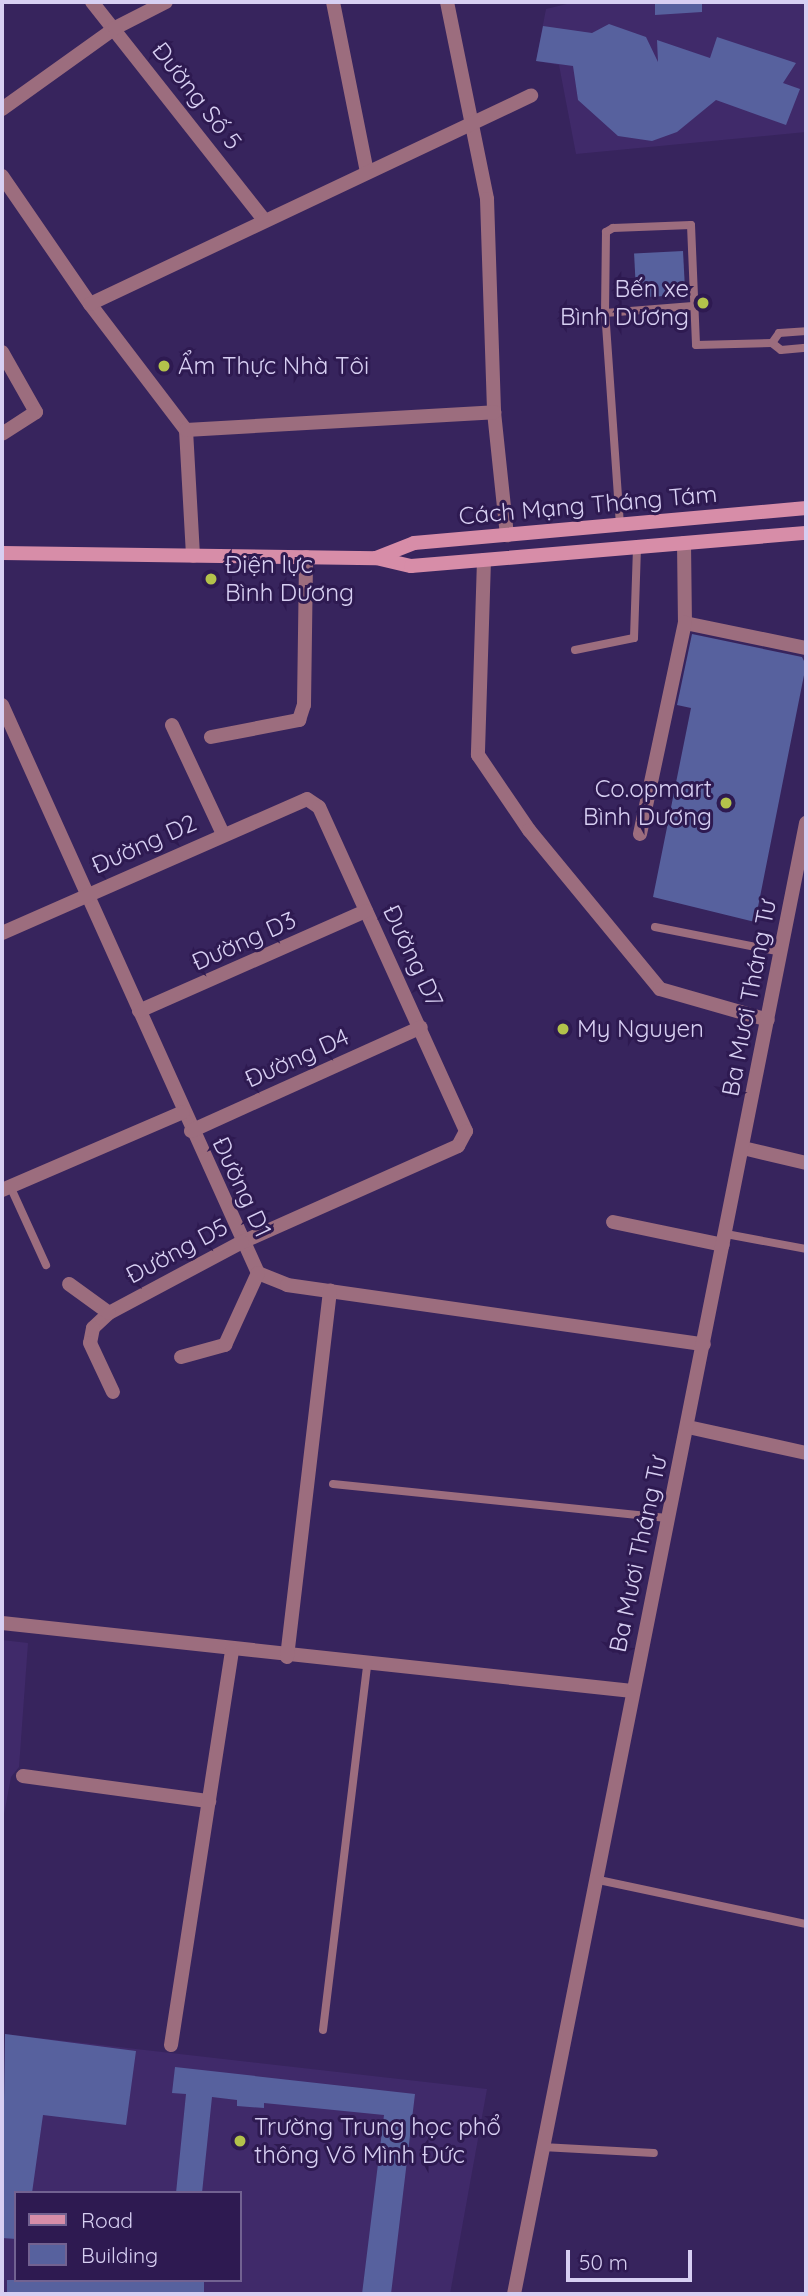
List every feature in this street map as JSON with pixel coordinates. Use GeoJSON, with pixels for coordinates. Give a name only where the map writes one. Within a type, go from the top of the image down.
{"type":"FeatureCollection","features":[{"type":"Feature","properties":{"kind":"main road","name":"Cách Mạng Tháng Tám"},"geometry":{"type":"LineString","coordinates":[[376,558],[414,543],[806,508]]}},
{"type":"Feature","properties":{"kind":"main road","name":"Cách Mạng Tháng Tám"},"geometry":{"type":"LineString","coordinates":[[2,553],[376,558],[411,566],[806,533]]}},
{"type":"Feature","properties":{"kind":"street","name":"Đường Số 5"},"geometry":{"type":"LineString","coordinates":[[92,2],[264,220]]}},
{"type":"Feature","properties":{"kind":"street"},"geometry":{"type":"LineString","coordinates":[[2,109],[115,28],[166,2]]}},
{"type":"Feature","properties":{"kind":"street"},"geometry":{"type":"LineString","coordinates":[[333,2],[368,172]]}},
{"type":"Feature","properties":{"kind":"street"},"geometry":{"type":"LineString","coordinates":[[447,2],[469,125],[487,199],[494,412],[507,535]]}},
{"type":"Feature","properties":{"kind":"street"},"geometry":{"type":"LineString","coordinates":[[90,304],[531,96]]}},
{"type":"Feature","properties":{"kind":"street"},"geometry":{"type":"LineString","coordinates":[[2,176],[90,304],[186,430],[193,556]]}},
{"type":"Feature","properties":{"kind":"street"},"geometry":{"type":"LineString","coordinates":[[2,434],[36,412],[3,359]]}},
{"type":"Feature","properties":{"kind":"street"},"geometry":{"type":"LineString","coordinates":[[186,430],[494,412]]}},
{"type":"Feature","properties":{"kind":"street"},"geometry":{"type":"LineString","coordinates":[[640,834],[685,623],[684,544]]}},
{"type":"Feature","properties":{"kind":"street"},"geometry":{"type":"LineString","coordinates":[[211,737],[299,720],[304,705],[306,557]]}},
{"type":"Feature","properties":{"kind":"street"},"geometry":{"type":"LineString","coordinates":[[484,560],[478,755],[529,830],[660,989],[768,1020]]}},
{"type":"Feature","properties":{"kind":"street"},"geometry":{"type":"LineString","coordinates":[[685,623],[806,648]]}},
{"type":"Feature","properties":{"kind":"street","name":"Đường D1"},"geometry":{"type":"LineString","coordinates":[[2,705],[191,1131],[258,1273],[287,1285],[704,1345]]}},
{"type":"Feature","properties":{"kind":"street"},"geometry":{"type":"LineString","coordinates":[[172,725],[223,834]]}},
{"type":"Feature","properties":{"kind":"street","name":"Đường D2"},"geometry":{"type":"LineString","coordinates":[[2,933],[307,799]]}},
{"type":"Feature","properties":{"kind":"street","name":"Đường D7"},"geometry":{"type":"LineString","coordinates":[[307,799],[319,807],[421,1027],[460,1113],[466,1131],[464,1139]]}},
{"type":"Feature","properties":{"kind":"street","name":"Ba Mươi Tháng Tư"},"geometry":{"type":"LineString","coordinates":[[514,2294],[594,1879],[688,1427],[806,823]]}},
{"type":"Feature","properties":{"kind":"street","name":"Đường D3"},"geometry":{"type":"LineString","coordinates":[[139,1011],[366,911]]}},
{"type":"Feature","properties":{"kind":"street","name":"Đường D4"},"geometry":{"type":"LineString","coordinates":[[191,1131],[421,1027]]}},
{"type":"Feature","properties":{"kind":"street"},"geometry":{"type":"LineString","coordinates":[[6,1188],[183,1112]]}},
{"type":"Feature","properties":{"kind":"street","name":"Đường D5"},"geometry":{"type":"LineString","coordinates":[[113,1392],[90,1343],[93,1328],[109,1313],[243,1242],[458,1146],[464,1139]]}},
{"type":"Feature","properties":{"kind":"street"},"geometry":{"type":"LineString","coordinates":[[743,1148],[806,1163]]}},
{"type":"Feature","properties":{"kind":"street"},"geometry":{"type":"LineString","coordinates":[[613,1222],[725,1240]]}},
{"type":"Feature","properties":{"kind":"street"},"geometry":{"type":"LineString","coordinates":[[181,1357],[225,1345],[258,1273]]}},
{"type":"Feature","properties":{"kind":"street"},"geometry":{"type":"LineString","coordinates":[[69,1284],[109,1313]]}},
{"type":"Feature","properties":{"kind":"street"},"geometry":{"type":"LineString","coordinates":[[287,1657],[330,1291]]}},
{"type":"Feature","properties":{"kind":"street"},"geometry":{"type":"LineString","coordinates":[[688,1427],[806,1453]]}},
{"type":"Feature","properties":{"kind":"street"},"geometry":{"type":"LineString","coordinates":[[2,1623],[232,1651],[632,1692]]}},
{"type":"Feature","properties":{"kind":"street"},"geometry":{"type":"LineString","coordinates":[[171,2045],[232,1651]]}},
{"type":"Feature","properties":{"kind":"street"},"geometry":{"type":"LineString","coordinates":[[23,1776],[209,1801]]}},
{"type":"Feature","properties":{"kind":"lane"},"geometry":{"type":"LineString","coordinates":[[620,525],[605,313],[606,232],[613,228],[691,225],[696,345],[772,343],[781,350],[806,348]]}},
{"type":"Feature","properties":{"kind":"lane"},"geometry":{"type":"LineString","coordinates":[[605,313],[694,306]]}},
{"type":"Feature","properties":{"kind":"lane"},"geometry":{"type":"LineString","coordinates":[[772,343],[779,333],[806,331]]}},
{"type":"Feature","properties":{"kind":"lane"},"geometry":{"type":"LineString","coordinates":[[575,650],[634,638],[638,547]]}},
{"type":"Feature","properties":{"kind":"lane"},"geometry":{"type":"LineString","coordinates":[[655,927],[781,952]]}},
{"type":"Feature","properties":{"kind":"lane"},"geometry":{"type":"LineString","coordinates":[[6,1188],[46,1265]]}},
{"type":"Feature","properties":{"kind":"lane"},"geometry":{"type":"LineString","coordinates":[[725,1240],[806,1250]]}},
{"type":"Feature","properties":{"kind":"lane"},"geometry":{"type":"LineString","coordinates":[[333,1484],[669,1518]]}},
{"type":"Feature","properties":{"kind":"lane"},"geometry":{"type":"LineString","coordinates":[[323,2030],[367,1664]]}},
{"type":"Feature","properties":{"kind":"lane"},"geometry":{"type":"LineString","coordinates":[[594,1879],[806,1924]]}},
{"type":"Feature","properties":{"kind":"lane"},"geometry":{"type":"LineString","coordinates":[[542,2147],[654,2153]]}},
{"type":"Feature","properties":{"kind":"shaded area"},"geometry":{"type":"Polygon","coordinates":[[[575,2],[806,2],[806,132],[576,154],[559,65],[536,61],[546,9],[575,2]]]}},
{"type":"Feature","properties":{"kind":"shaded area"},"geometry":{"type":"Polygon","coordinates":[[[2,1640],[28,1643],[19,1767],[11,1777],[2,1825],[2,1640]]]}},
{"type":"Feature","properties":{"kind":"shaded area","name":"Trường Trung học phổ thông Võ Mình Đức"},"geometry":{"type":"Polygon","coordinates":[[[5,2034],[487,2089],[450,2294],[2,2294],[5,2034]]]}},
{"type":"Feature","properties":{"kind":"building"},"geometry":{"type":"Polygon","coordinates":[[[655,2],[702,2],[702,12],[655,15],[655,2]]]}},
{"type":"Feature","properties":{"kind":"building"},"geometry":{"type":"Polygon","coordinates":[[[609,24],[646,37],[658,62],[657,40],[710,58],[717,37],[796,63],[783,83],[800,89],[786,125],[716,100],[677,132],[652,141],[618,136],[578,100],[573,66],[536,61],[543,26],[592,33],[609,24]]]}},
{"type":"Feature","properties":{"kind":"building"},"geometry":{"type":"Polygon","coordinates":[[[683,251],[685,295],[636,298],[634,254],[683,251]]]}},
{"type":"Feature","properties":{"kind":"building","name":"Co.opmart Bình Dương"},"geometry":{"type":"Polygon","coordinates":[[[692,634],[802,657],[806,665],[755,922],[653,897],[691,708],[677,705],[692,634]]]}},
{"type":"Feature","properties":{"kind":"building"},"geometry":{"type":"Polygon","coordinates":[[[5,2034],[136,2051],[126,2125],[43,2115],[32,2191],[14,2191],[14,2239],[2,2238],[5,2034]]]}},
{"type":"Feature","properties":{"kind":"building"},"geometry":{"type":"Polygon","coordinates":[[[175,2067],[415,2094],[391,2294],[362,2294],[384,2115],[264,2103],[264,2108],[237,2106],[237,2100],[212,2097],[202,2191],[176,2191],[186,2094],[172,2093],[175,2067]]]}},
{"type":"Feature","properties":{"kind":"building"},"geometry":{"type":"Polygon","coordinates":[[[7,2280],[204,2282],[204,2294],[7,2294],[7,2280]]]}},
{"type":"Feature","properties":{"kind":"place","name":"Bến xe Bình Dương"},"geometry":{"type":"Point","coordinates":[703,303]}},
{"type":"Feature","properties":{"kind":"place","name":"Ẩm Thực Nhà Tôi"},"geometry":{"type":"Point","coordinates":[164,366]}},
{"type":"Feature","properties":{"kind":"place","name":"Điện lực Bình Dương"},"geometry":{"type":"Point","coordinates":[211,579]}},
{"type":"Feature","properties":{"kind":"place","name":"Co.opmart Bình Dương"},"geometry":{"type":"Point","coordinates":[726,803]}},
{"type":"Feature","properties":{"kind":"place","name":"My Nguyen"},"geometry":{"type":"Point","coordinates":[563,1029]}},
{"type":"Feature","properties":{"kind":"place","name":"Trường Trung học phổ thông Võ Mình Đức"},"geometry":{"type":"Point","coordinates":[240,2141]}}]}
